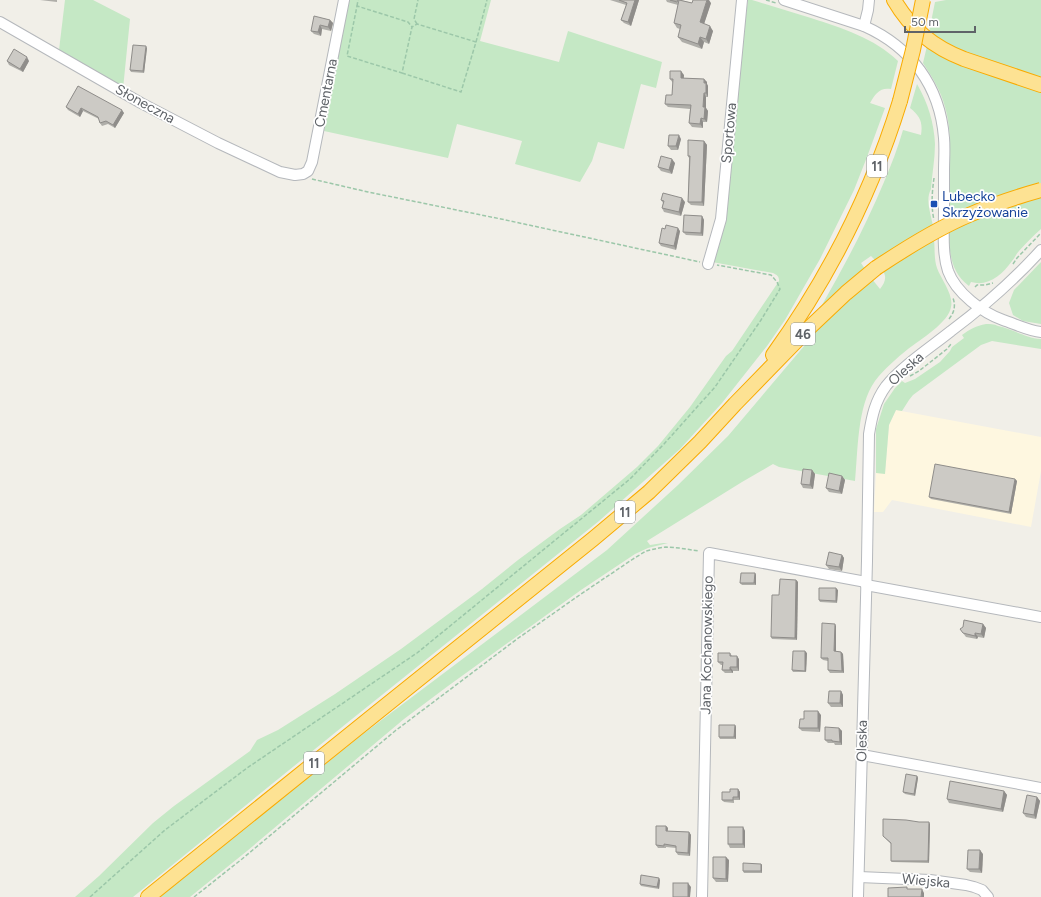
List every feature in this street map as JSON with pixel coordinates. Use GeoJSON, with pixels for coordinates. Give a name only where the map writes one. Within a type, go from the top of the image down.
{"type":"FeatureCollection","features":[{"type":"Feature","properties":{"kind":"highway"},"geometry":{"type":"LineString","coordinates":[[894,0],[907,20],[927,39],[939,47],[964,59],[1041,85]]}},
{"type":"Feature","properties":{"kind":"highway","name":"11"},"geometry":{"type":"LineString","coordinates":[[148,897],[594,539],[674,469],[735,404],[793,327],[816,291],[849,229],[884,149],[900,100],[913,50],[923,0]]}},
{"type":"Feature","properties":{"kind":"highway","name":"46"},"geometry":{"type":"LineString","coordinates":[[735,404],[809,328],[846,293],[876,268],[924,238],[968,216],[997,204],[1041,190]]}},
{"type":"Feature","properties":{"kind":"street","name":"Cmentarna"},"geometry":{"type":"LineString","coordinates":[[295,175],[303,174],[308,171],[312,162],[344,0]]}},
{"type":"Feature","properties":{"kind":"street","name":"Sportowa"},"geometry":{"type":"LineString","coordinates":[[708,264],[721,218],[742,0]]}},
{"type":"Feature","properties":{"kind":"street"},"geometry":{"type":"LineString","coordinates":[[784,0],[864,26],[883,36],[914,62],[925,77],[934,94],[939,110],[944,138],[944,232],[947,265],[952,279],[961,291],[980,308],[993,316],[1041,332]]}},
{"type":"Feature","properties":{"kind":"street"},"geometry":{"type":"LineString","coordinates":[[864,26],[869,0]]}},
{"type":"Feature","properties":{"kind":"street","name":"Słoneczna"},"geometry":{"type":"LineString","coordinates":[[0,22],[134,99],[218,143],[280,172],[295,175]]}},
{"type":"Feature","properties":{"kind":"street","name":"Oleska"},"geometry":{"type":"LineString","coordinates":[[858,897],[869,434],[872,415],[876,404],[887,385],[900,371],[980,308],[1041,250]]}},
{"type":"Feature","properties":{"kind":"street"},"geometry":{"type":"LineString","coordinates":[[709,553],[1041,617]]}},
{"type":"Feature","properties":{"kind":"street","name":"Jana Kochanowskiego"},"geometry":{"type":"LineString","coordinates":[[702,897],[709,553]]}},
{"type":"Feature","properties":{"kind":"street"},"geometry":{"type":"LineString","coordinates":[[862,755],[1041,788]]}},
{"type":"Feature","properties":{"kind":"street","name":"Wiejska"},"geometry":{"type":"LineString","coordinates":[[859,877],[930,880],[966,885],[982,890],[988,897]]}},
{"type":"Feature","properties":{"kind":"path"},"geometry":{"type":"LineString","coordinates":[[358,0],[347,56],[462,92],[487,0]]}},
{"type":"Feature","properties":{"kind":"path"},"geometry":{"type":"LineString","coordinates":[[418,0],[414,19],[417,24],[476,42]]}},
{"type":"Feature","properties":{"kind":"path"},"geometry":{"type":"LineString","coordinates":[[357,6],[408,22],[412,27]]}},
{"type":"Feature","properties":{"kind":"path"},"geometry":{"type":"LineString","coordinates":[[402,73],[412,27],[417,24]]}},
{"type":"Feature","properties":{"kind":"path"},"geometry":{"type":"LineString","coordinates":[[90,897],[166,830],[247,768],[417,653],[630,479],[664,444],[715,387],[761,320],[780,289],[777,282],[771,275],[708,264],[509,220],[368,192],[295,175]]}},
{"type":"Feature","properties":{"kind":"path"},"geometry":{"type":"LineString","coordinates":[[1013,265],[1017,258],[1041,233]]}},
{"type":"Feature","properties":{"kind":"path"},"geometry":{"type":"LineString","coordinates":[[975,287],[977,285],[985,286],[992,284],[998,280]]}},
{"type":"Feature","properties":{"kind":"path"},"geometry":{"type":"LineString","coordinates":[[194,897],[248,854],[395,731],[517,639],[633,559],[646,551],[666,547],[709,553]]}},
{"type":"Feature","properties":{"kind":"shaded area"},"geometry":{"type":"Polygon","coordinates":[[[896,410],[1041,437],[1041,471],[1031,527],[892,500],[883,512],[874,512],[876,473],[885,473],[889,425],[896,410]]]}},
{"type":"Feature","properties":{"kind":"green space"},"geometry":{"type":"Polygon","coordinates":[[[65,0],[93,0],[130,19],[123,89],[59,50],[65,0]]]}},
{"type":"Feature","properties":{"kind":"green space"},"geometry":{"type":"Polygon","coordinates":[[[349,0],[491,0],[480,41],[559,62],[568,31],[662,62],[656,88],[641,84],[624,149],[598,142],[592,161],[580,182],[515,164],[522,141],[457,124],[448,158],[324,131],[349,0]]]}},
{"type":"Feature","properties":{"kind":"green space"},"geometry":{"type":"Polygon","coordinates":[[[748,0],[811,18],[846,30],[879,46],[898,61],[891,89],[884,89],[878,92],[870,103],[885,108],[854,190],[820,259],[785,320],[767,346],[722,403],[680,449],[599,521],[133,897],[75,897],[99,876],[153,823],[250,751],[257,740],[278,730],[335,694],[401,649],[482,589],[518,560],[581,515],[637,467],[658,446],[690,407],[726,356],[732,351],[779,281],[778,276],[773,273],[712,262],[748,0]]]}},
{"type":"Feature","properties":{"kind":"green space"},"geometry":{"type":"Polygon","coordinates":[[[946,0],[1041,0],[1041,77],[973,56],[955,48],[929,32],[935,2],[946,0]]]}},
{"type":"Feature","properties":{"kind":"green space"},"geometry":{"type":"Polygon","coordinates":[[[927,46],[1000,77],[1041,92],[1041,184],[949,218],[950,138],[948,122],[941,95],[923,63],[927,46]]]}},
{"type":"Feature","properties":{"kind":"green space"},"geometry":{"type":"Polygon","coordinates":[[[917,84],[930,113],[935,144],[931,189],[928,198],[933,226],[876,261],[871,256],[861,263],[865,269],[822,305],[870,214],[892,163],[903,130],[921,135],[922,126],[920,120],[910,108],[917,84]]]}},
{"type":"Feature","properties":{"kind":"green space"},"geometry":{"type":"Polygon","coordinates":[[[1041,197],[1041,229],[1018,252],[1004,271],[994,279],[983,283],[971,282],[969,286],[958,274],[952,261],[948,231],[1002,207],[1041,197]]]}},
{"type":"Feature","properties":{"kind":"green space"},"geometry":{"type":"Polygon","coordinates":[[[934,240],[936,265],[951,297],[951,307],[949,313],[940,325],[908,349],[882,372],[869,391],[859,429],[855,481],[779,467],[773,464],[742,482],[647,541],[650,545],[668,543],[648,548],[635,554],[581,590],[404,719],[190,897],[160,897],[363,734],[607,550],[678,485],[728,436],[827,319],[872,279],[880,289],[885,280],[883,271],[916,249],[934,240]]]}},
{"type":"Feature","properties":{"kind":"green space"},"geometry":{"type":"Polygon","coordinates":[[[1041,262],[1041,324],[1023,321],[1013,315],[1009,303],[1014,290],[1041,262]]]}},
{"type":"Feature","properties":{"kind":"green space"},"geometry":{"type":"Polygon","coordinates":[[[986,324],[995,325],[1030,337],[1041,339],[1041,349],[992,341],[981,345],[913,395],[902,411],[896,410],[889,425],[885,474],[876,473],[876,429],[884,404],[895,388],[902,381],[905,383],[915,379],[940,362],[952,347],[964,338],[962,335],[970,329],[986,324]]]}},
{"type":"Feature","properties":{"kind":"building"},"geometry":{"type":"Polygon","coordinates":[[[619,0],[635,0],[628,22],[621,20],[627,3],[619,0]]]}},
{"type":"Feature","properties":{"kind":"building"},"geometry":{"type":"Polygon","coordinates":[[[679,0],[692,3],[693,0],[707,0],[700,22],[710,26],[706,39],[700,37],[698,44],[678,37],[681,25],[674,23],[679,0]]]}},
{"type":"Feature","properties":{"kind":"building"},"geometry":{"type":"Polygon","coordinates":[[[314,16],[330,20],[328,27],[320,25],[318,32],[311,31],[314,16]]]}},
{"type":"Feature","properties":{"kind":"building"},"geometry":{"type":"Polygon","coordinates":[[[133,45],[146,46],[143,71],[130,70],[133,45]]]}},
{"type":"Feature","properties":{"kind":"building"},"geometry":{"type":"Polygon","coordinates":[[[14,49],[27,57],[20,69],[7,61],[14,49]]]}},
{"type":"Feature","properties":{"kind":"building"},"geometry":{"type":"Polygon","coordinates":[[[670,71],[681,71],[681,78],[704,79],[704,83],[706,83],[706,93],[704,93],[704,119],[701,118],[700,124],[689,123],[691,105],[665,104],[666,95],[672,95],[673,79],[670,79],[670,71]]]}},
{"type":"Feature","properties":{"kind":"building"},"geometry":{"type":"Polygon","coordinates":[[[78,86],[122,110],[113,125],[106,121],[100,123],[98,117],[81,108],[78,114],[66,107],[78,86]]]}},
{"type":"Feature","properties":{"kind":"building"},"geometry":{"type":"Polygon","coordinates":[[[669,135],[679,135],[676,146],[668,146],[669,135]]]}},
{"type":"Feature","properties":{"kind":"building"},"geometry":{"type":"Polygon","coordinates":[[[688,140],[704,141],[702,202],[688,202],[690,156],[688,156],[688,140]]]}},
{"type":"Feature","properties":{"kind":"building"},"geometry":{"type":"Polygon","coordinates":[[[661,156],[672,159],[669,170],[658,167],[661,156]]]}},
{"type":"Feature","properties":{"kind":"building"},"geometry":{"type":"Polygon","coordinates":[[[663,193],[682,198],[679,212],[662,208],[664,201],[661,200],[663,193]]]}},
{"type":"Feature","properties":{"kind":"building"},"geometry":{"type":"Polygon","coordinates":[[[684,215],[702,216],[701,233],[683,232],[684,215]]]}},
{"type":"Feature","properties":{"kind":"building"},"geometry":{"type":"Polygon","coordinates":[[[666,225],[678,228],[674,246],[659,243],[662,228],[665,229],[666,225]]]}},
{"type":"Feature","properties":{"kind":"building"},"geometry":{"type":"Polygon","coordinates":[[[935,464],[1015,479],[1009,512],[929,497],[935,464]]]}},
{"type":"Feature","properties":{"kind":"building"},"geometry":{"type":"Polygon","coordinates":[[[803,469],[812,470],[810,485],[801,484],[803,469]]]}},
{"type":"Feature","properties":{"kind":"building"},"geometry":{"type":"Polygon","coordinates":[[[829,473],[842,476],[839,491],[826,488],[829,473]]]}},
{"type":"Feature","properties":{"kind":"building"},"geometry":{"type":"Polygon","coordinates":[[[829,552],[842,555],[839,567],[826,565],[829,552]]]}},
{"type":"Feature","properties":{"kind":"building"},"geometry":{"type":"Polygon","coordinates":[[[741,573],[755,573],[754,583],[740,583],[741,573]]]}},
{"type":"Feature","properties":{"kind":"building"},"geometry":{"type":"Polygon","coordinates":[[[780,579],[796,580],[795,638],[771,637],[772,595],[779,595],[780,579]]]}},
{"type":"Feature","properties":{"kind":"building"},"geometry":{"type":"Polygon","coordinates":[[[819,588],[836,588],[836,601],[819,600],[819,588]]]}},
{"type":"Feature","properties":{"kind":"building"},"geometry":{"type":"Polygon","coordinates":[[[964,620],[983,624],[981,634],[975,633],[975,636],[963,633],[960,629],[963,627],[964,620]]]}},
{"type":"Feature","properties":{"kind":"building"},"geometry":{"type":"Polygon","coordinates":[[[822,623],[835,624],[834,651],[841,652],[842,671],[828,670],[828,658],[821,658],[822,623]]]}},
{"type":"Feature","properties":{"kind":"building"},"geometry":{"type":"Polygon","coordinates":[[[793,651],[805,651],[805,671],[792,670],[793,651]]]}},
{"type":"Feature","properties":{"kind":"building"},"geometry":{"type":"Polygon","coordinates":[[[718,653],[730,653],[730,656],[737,656],[737,667],[730,667],[730,670],[722,670],[723,662],[718,662],[718,653]]]}},
{"type":"Feature","properties":{"kind":"building"},"geometry":{"type":"Polygon","coordinates":[[[829,691],[841,691],[840,703],[828,703],[829,691]]]}},
{"type":"Feature","properties":{"kind":"building"},"geometry":{"type":"Polygon","coordinates":[[[804,711],[818,711],[818,728],[799,728],[800,719],[804,719],[804,711]]]}},
{"type":"Feature","properties":{"kind":"building"},"geometry":{"type":"Polygon","coordinates":[[[719,725],[735,725],[734,737],[719,737],[719,725]]]}},
{"type":"Feature","properties":{"kind":"building"},"geometry":{"type":"Polygon","coordinates":[[[825,727],[839,728],[840,742],[825,740],[825,727]]]}},
{"type":"Feature","properties":{"kind":"building"},"geometry":{"type":"Polygon","coordinates":[[[906,774],[917,776],[914,794],[903,792],[906,774]]]}},
{"type":"Feature","properties":{"kind":"building"},"geometry":{"type":"Polygon","coordinates":[[[950,781],[1004,791],[1001,809],[947,799],[950,781]]]}},
{"type":"Feature","properties":{"kind":"building"},"geometry":{"type":"Polygon","coordinates":[[[730,789],[738,789],[738,797],[733,797],[733,800],[722,800],[722,792],[730,792],[730,789]]]}},
{"type":"Feature","properties":{"kind":"building"},"geometry":{"type":"Polygon","coordinates":[[[1027,795],[1037,797],[1034,815],[1023,813],[1027,795]]]}},
{"type":"Feature","properties":{"kind":"building"},"geometry":{"type":"Polygon","coordinates":[[[883,819],[929,822],[928,861],[891,861],[891,843],[883,836],[883,819]]]}},
{"type":"Feature","properties":{"kind":"building"},"geometry":{"type":"Polygon","coordinates":[[[656,826],[666,826],[666,831],[689,832],[688,853],[676,852],[676,846],[664,844],[664,846],[656,845],[656,826]]]}},
{"type":"Feature","properties":{"kind":"building"},"geometry":{"type":"Polygon","coordinates":[[[728,827],[743,827],[743,844],[728,844],[728,827]]]}},
{"type":"Feature","properties":{"kind":"building"},"geometry":{"type":"Polygon","coordinates":[[[968,850],[980,850],[979,869],[967,869],[968,850]]]}},
{"type":"Feature","properties":{"kind":"building"},"geometry":{"type":"Polygon","coordinates":[[[713,857],[726,857],[726,879],[713,878],[713,857]]]}},
{"type":"Feature","properties":{"kind":"building"},"geometry":{"type":"Polygon","coordinates":[[[743,863],[761,864],[761,871],[743,871],[743,863]]]}},
{"type":"Feature","properties":{"kind":"building"},"geometry":{"type":"Polygon","coordinates":[[[641,875],[659,878],[657,887],[640,884],[641,875]]]}},
{"type":"Feature","properties":{"kind":"building"},"geometry":{"type":"Polygon","coordinates":[[[673,883],[688,883],[688,897],[673,897],[673,883]]]}},
{"type":"Feature","properties":{"kind":"building"},"geometry":{"type":"Polygon","coordinates":[[[907,887],[907,889],[922,889],[921,897],[888,897],[888,888],[907,887]]]}},
{"type":"Feature","properties":{"kind":"place","name":"Lubecko Skrzyżowanie"},"geometry":{"type":"Point","coordinates":[934,204]}}]}
